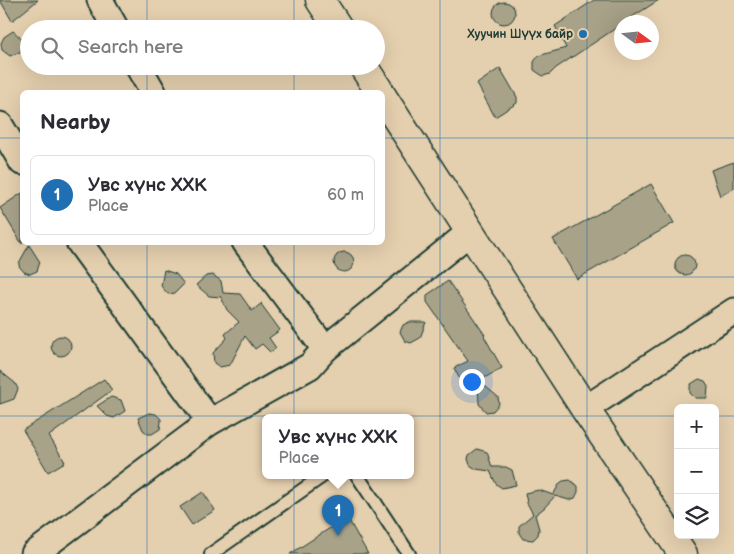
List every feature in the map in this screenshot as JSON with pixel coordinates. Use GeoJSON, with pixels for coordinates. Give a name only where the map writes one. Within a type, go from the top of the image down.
{"type":"FeatureCollection","features":[{"type":"Feature","properties":{"kind":"street"},"geometry":{"type":"LineString","coordinates":[[100,0],[111,20]]}},
{"type":"Feature","properties":{"kind":"street"},"geometry":{"type":"LineString","coordinates":[[320,0],[333,20]]}},
{"type":"Feature","properties":{"kind":"street"},"geometry":{"type":"LineString","coordinates":[[143,75],[152,90]]}},
{"type":"Feature","properties":{"kind":"street"},"geometry":{"type":"LineString","coordinates":[[369,75],[379,90]]}},
{"type":"Feature","properties":{"kind":"street"},"geometry":{"type":"LineString","coordinates":[[385,101],[585,409],[683,554]]}},
{"type":"Feature","properties":{"kind":"street"},"geometry":{"type":"LineString","coordinates":[[0,125],[20,159]]}},
{"type":"Feature","properties":{"kind":"street"},"geometry":{"type":"LineString","coordinates":[[34,554],[210,422],[310,366],[325,348],[470,232]]}},
{"type":"Feature","properties":{"kind":"street"},"geometry":{"type":"LineString","coordinates":[[81,245],[210,422]]}},
{"type":"Feature","properties":{"kind":"street"},"geometry":{"type":"LineString","coordinates":[[247,245],[325,348]]}},
{"type":"Feature","properties":{"kind":"street"},"geometry":{"type":"LineString","coordinates":[[585,409],[734,311]]}},
{"type":"Feature","properties":{"kind":"lane"},"geometry":{"type":"LineString","coordinates":[[211,554],[318,479]]}},
{"type":"Feature","properties":{"kind":"lane"},"geometry":{"type":"LineString","coordinates":[[360,479],[410,554]]}},
{"type":"Feature","properties":{"kind":"building"},"geometry":{"type":"Polygon","coordinates":[[[0,0],[38,0],[12,21],[0,0]]]}},
{"type":"Feature","properties":{"kind":"building","name":"Хуучин Шүүх байр"},"geometry":{"type":"Polygon","coordinates":[[[594,0],[659,0],[635,15],[614,15],[614,29],[550,74],[543,76],[534,70],[534,62],[538,56],[566,48],[555,26],[594,0]]]}},
{"type":"Feature","properties":{"kind":"building"},"geometry":{"type":"Polygon","coordinates":[[[504,2],[512,5],[515,13],[512,21],[504,24],[496,21],[493,13],[496,5],[504,2]]]}},
{"type":"Feature","properties":{"kind":"building"},"geometry":{"type":"Polygon","coordinates":[[[13,31],[20,37],[20,52],[10,56],[2,50],[1,43],[4,37],[13,31]]]}},
{"type":"Feature","properties":{"kind":"building"},"geometry":{"type":"Polygon","coordinates":[[[500,68],[517,97],[517,103],[495,117],[477,84],[500,68]]]}},
{"type":"Feature","properties":{"kind":"building"},"geometry":{"type":"Polygon","coordinates":[[[734,162],[734,188],[720,196],[711,170],[734,162]]]}},
{"type":"Feature","properties":{"kind":"building"},"geometry":{"type":"Polygon","coordinates":[[[651,184],[674,223],[577,279],[553,239],[651,184]]]}},
{"type":"Feature","properties":{"kind":"building"},"geometry":{"type":"Polygon","coordinates":[[[20,194],[20,241],[0,208],[20,194]]]}},
{"type":"Feature","properties":{"kind":"building"},"geometry":{"type":"Polygon","coordinates":[[[29,245],[40,262],[37,271],[30,274],[24,272],[19,266],[29,245]]]}},
{"type":"Feature","properties":{"kind":"building"},"geometry":{"type":"Polygon","coordinates":[[[340,252],[348,252],[354,258],[354,266],[348,272],[340,272],[334,266],[334,258],[340,252]]]}},
{"type":"Feature","properties":{"kind":"building"},"geometry":{"type":"Polygon","coordinates":[[[685,255],[692,258],[695,265],[692,272],[685,275],[678,272],[675,265],[678,258],[685,255]]]}},
{"type":"Feature","properties":{"kind":"building"},"geometry":{"type":"Polygon","coordinates":[[[164,270],[176,274],[184,284],[175,293],[168,294],[161,286],[164,270]]]}},
{"type":"Feature","properties":{"kind":"building"},"geometry":{"type":"Polygon","coordinates":[[[213,275],[221,281],[223,293],[240,294],[252,311],[262,303],[280,330],[269,338],[276,348],[271,353],[262,344],[255,349],[245,336],[230,365],[220,367],[214,363],[213,353],[227,338],[225,334],[239,322],[227,310],[221,297],[209,296],[196,285],[206,276],[213,275]]]}},
{"type":"Feature","properties":{"kind":"building"},"geometry":{"type":"Polygon","coordinates":[[[448,281],[485,335],[502,368],[479,381],[498,397],[499,404],[493,411],[486,412],[479,404],[478,382],[465,389],[454,368],[468,361],[427,302],[427,295],[448,281]]]}},
{"type":"Feature","properties":{"kind":"building"},"geometry":{"type":"Polygon","coordinates":[[[409,322],[426,322],[420,338],[411,343],[405,341],[400,332],[403,325],[409,322]]]}},
{"type":"Feature","properties":{"kind":"building"},"geometry":{"type":"Polygon","coordinates":[[[57,336],[65,336],[71,342],[71,350],[65,356],[57,356],[51,350],[51,342],[57,336]]]}},
{"type":"Feature","properties":{"kind":"building"},"geometry":{"type":"Polygon","coordinates":[[[0,371],[15,383],[18,389],[14,399],[0,404],[0,371]]]}},
{"type":"Feature","properties":{"kind":"building"},"geometry":{"type":"Polygon","coordinates":[[[104,379],[112,390],[49,436],[65,462],[48,472],[23,430],[104,379]]]}},
{"type":"Feature","properties":{"kind":"building"},"geometry":{"type":"Polygon","coordinates":[[[699,379],[705,381],[708,386],[707,398],[695,398],[690,393],[691,384],[699,379]]]}},
{"type":"Feature","properties":{"kind":"building"},"geometry":{"type":"Polygon","coordinates":[[[111,397],[121,400],[125,411],[114,418],[107,416],[97,406],[111,397]]]}},
{"type":"Feature","properties":{"kind":"building"},"geometry":{"type":"Polygon","coordinates":[[[149,413],[156,414],[161,419],[160,429],[152,434],[148,434],[143,430],[138,418],[149,413]]]}},
{"type":"Feature","properties":{"kind":"building"},"geometry":{"type":"Polygon","coordinates":[[[477,449],[487,452],[492,467],[506,467],[512,470],[516,485],[502,488],[496,484],[490,471],[476,469],[470,465],[469,455],[477,449]]]}},
{"type":"Feature","properties":{"kind":"building"},"geometry":{"type":"Polygon","coordinates":[[[570,480],[578,486],[575,498],[569,500],[555,496],[535,515],[539,529],[538,535],[533,540],[523,539],[519,533],[519,526],[533,514],[527,503],[525,493],[539,490],[553,495],[560,483],[570,480]]]}},
{"type":"Feature","properties":{"kind":"building"},"geometry":{"type":"Polygon","coordinates":[[[203,492],[215,510],[192,525],[180,507],[203,492]]]}},
{"type":"Feature","properties":{"kind":"building"},"geometry":{"type":"Polygon","coordinates":[[[347,517],[368,554],[290,554],[347,517]]]}},
{"type":"Feature","properties":{"kind":"place","name":"Хуучин Шүүх байр"},"geometry":{"type":"Point","coordinates":[583,34]}},
{"type":"Feature","properties":{"kind":"place","name":"Увс хүнс ХХК"},"geometry":{"type":"Point","coordinates":[338,536]}}]}
